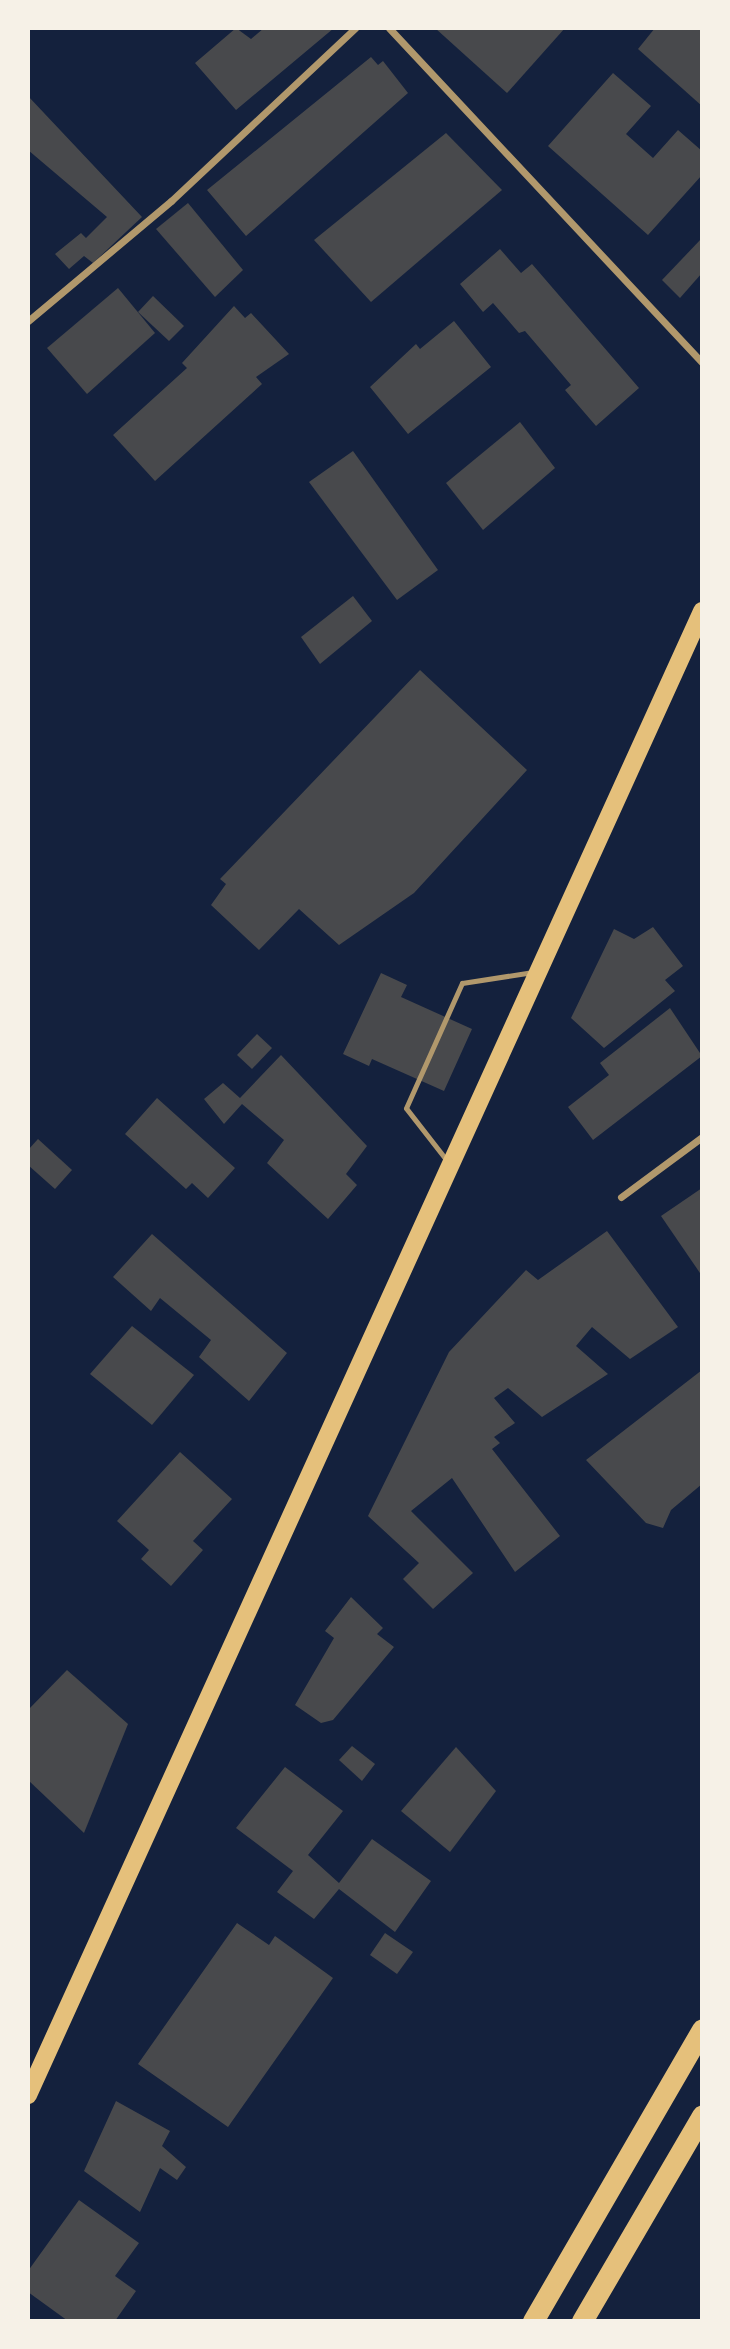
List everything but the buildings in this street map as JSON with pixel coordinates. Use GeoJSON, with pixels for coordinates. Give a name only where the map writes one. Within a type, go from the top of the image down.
{"type":"FeatureCollection","features":[{"type":"Feature","properties":{"kind":"highway"},"geometry":{"type":"LineString","coordinates":[[533,2321],[702,2030]]}},
{"type":"Feature","properties":{"kind":"highway"},"geometry":{"type":"LineString","coordinates":[[582,2321],[702,2116]]}},
{"type":"Feature","properties":{"kind":"main road"},"geometry":{"type":"LineString","coordinates":[[28,2095],[533,972],[702,611]]}},
{"type":"Feature","properties":{"kind":"street"},"geometry":{"type":"LineString","coordinates":[[28,321],[171,201],[355,28]]}},
{"type":"Feature","properties":{"kind":"street"},"geometry":{"type":"LineString","coordinates":[[389,28],[702,362]]}},
{"type":"Feature","properties":{"kind":"street"},"geometry":{"type":"LineString","coordinates":[[621,1197],[702,1137]]}},
{"type":"Feature","properties":{"kind":"lane"},"geometry":{"type":"LineString","coordinates":[[448,1163],[406,1108],[462,983],[533,972]]}}]}
